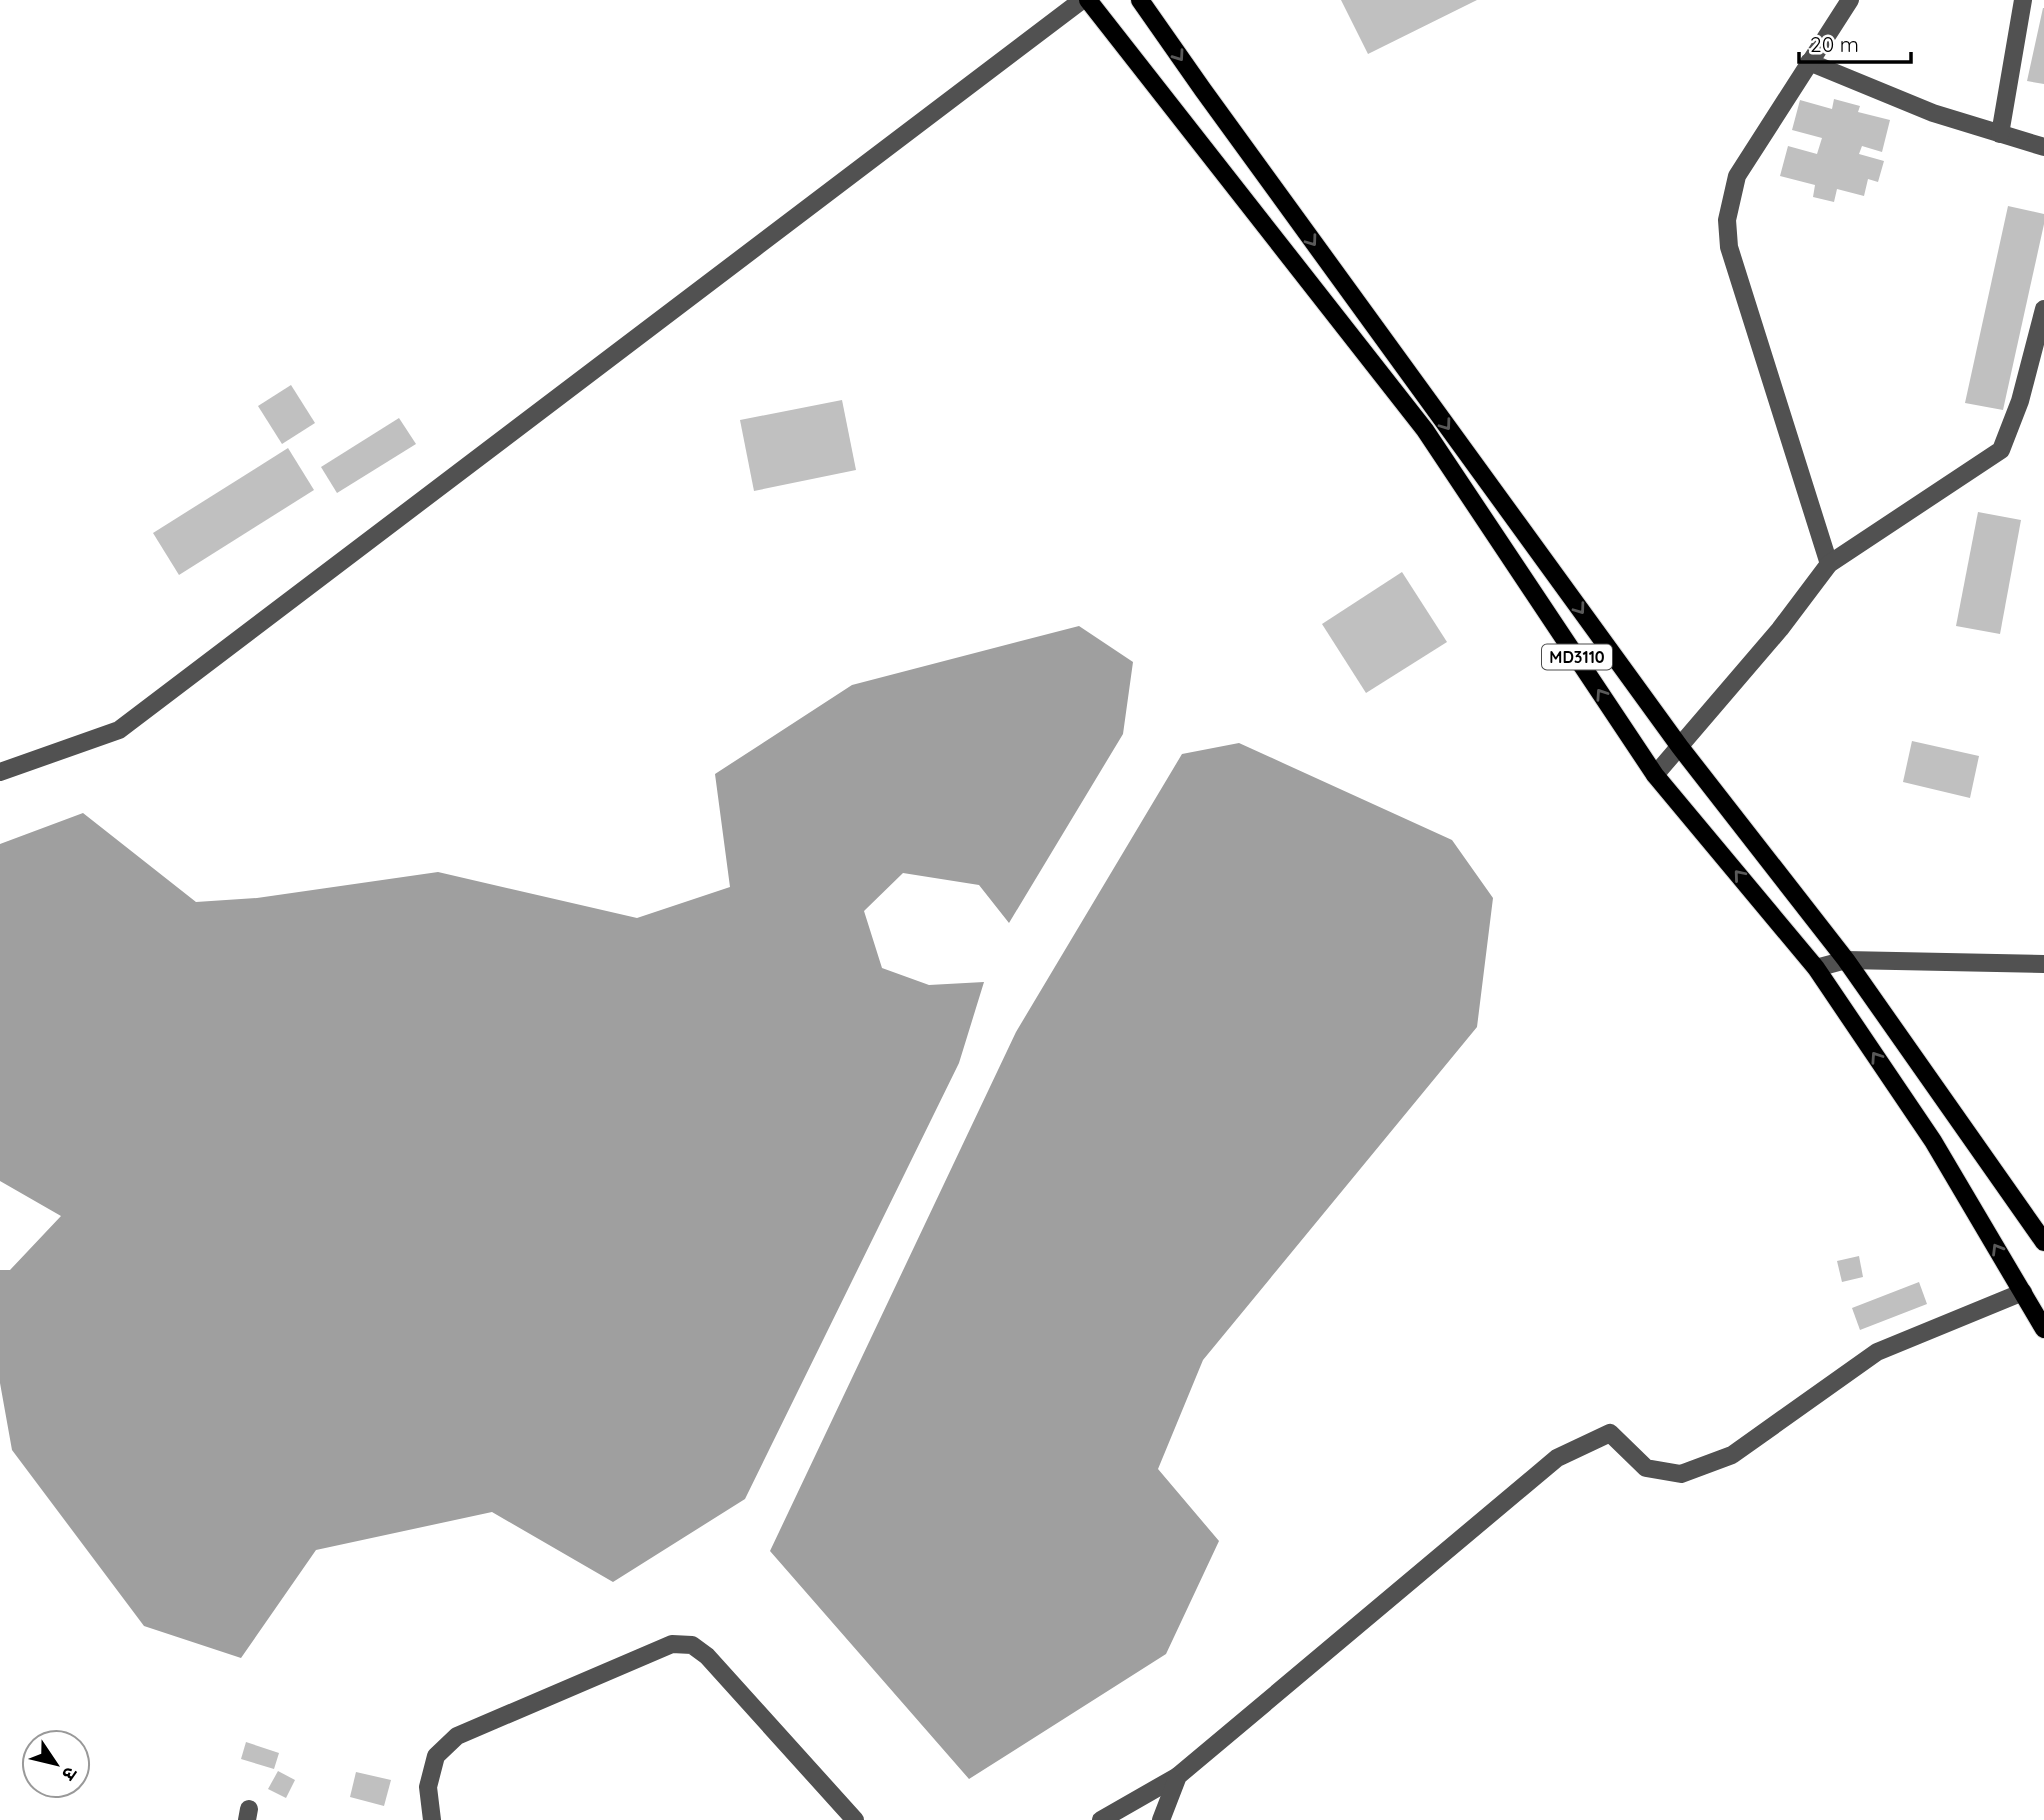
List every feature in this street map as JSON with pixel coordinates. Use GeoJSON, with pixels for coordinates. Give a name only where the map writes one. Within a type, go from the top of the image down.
{"type":"FeatureCollection","features":[{"type":"Feature","properties":{"kind":"main road","name":"MD3110"},"geometry":{"type":"LineString","coordinates":[[1088,0],[1425,430],[1655,775],[1816,968],[1933,1140],[2044,1329]]}},
{"type":"Feature","properties":{"kind":"main road","name":"MD3110"},"geometry":{"type":"LineString","coordinates":[[1140,0],[1680,747],[1846,960],[2044,1242]]}},
{"type":"Feature","properties":{"kind":"street"},"geometry":{"type":"LineString","coordinates":[[0,772],[120,730],[1082,0]]}},
{"type":"Feature","properties":{"kind":"street"},"geometry":{"type":"LineString","coordinates":[[1829,564],[1729,247],[1727,220],[1737,176],[1850,0]]}},
{"type":"Feature","properties":{"kind":"street"},"geometry":{"type":"LineString","coordinates":[[2000,134],[2023,0]]}},
{"type":"Feature","properties":{"kind":"street"},"geometry":{"type":"LineString","coordinates":[[1809,62],[1933,113],[2044,147]]}},
{"type":"Feature","properties":{"kind":"street"},"geometry":{"type":"LineString","coordinates":[[1655,775],[1780,629],[1829,564],[2001,450],[2020,401],[2044,309]]}},
{"type":"Feature","properties":{"kind":"street"},"geometry":{"type":"LineString","coordinates":[[1816,968],[1846,960],[2044,964]]}},
{"type":"Feature","properties":{"kind":"street"},"geometry":{"type":"LineString","coordinates":[[1101,1820],[1178,1776],[1557,1458],[1610,1433],[1646,1468],[1681,1474],[1732,1455],[1877,1352],[2023,1292]]}},
{"type":"Feature","properties":{"kind":"street"},"geometry":{"type":"LineString","coordinates":[[432,1820],[428,1787],[436,1756],[457,1736],[673,1644],[692,1645],[707,1656],[855,1820]]}},
{"type":"Feature","properties":{"kind":"street"},"geometry":{"type":"LineString","coordinates":[[1161,1820],[1178,1776]]}},
{"type":"Feature","properties":{"kind":"shaded area"},"geometry":{"type":"Polygon","coordinates":[[[1079,626],[1133,662],[1123,734],[1009,923],[979,885],[903,873],[864,911],[882,968],[929,985],[984,982],[959,1063],[745,1499],[613,1582],[492,1512],[316,1550],[241,1658],[144,1626],[12,1450],[0,1383],[0,1270],[10,1270],[61,1216],[0,1181],[0,844],[83,813],[196,902],[257,898],[438,872],[637,918],[730,887],[715,774],[852,685],[1079,626]]]}},
{"type":"Feature","properties":{"kind":"shaded area"},"geometry":{"type":"Polygon","coordinates":[[[1239,743],[1452,840],[1493,898],[1477,1027],[1203,1360],[1158,1469],[1219,1541],[1166,1654],[969,1779],[770,1551],[1016,1032],[1182,754],[1239,743]]]}},
{"type":"Feature","properties":{"kind":"building"},"geometry":{"type":"Polygon","coordinates":[[[1341,0],[1477,0],[1368,54],[1341,0]]]}},
{"type":"Feature","properties":{"kind":"building"},"geometry":{"type":"Polygon","coordinates":[[[2044,8],[2044,84],[2027,81],[2044,8]]]}},
{"type":"Feature","properties":{"kind":"building"},"geometry":{"type":"Polygon","coordinates":[[[1834,99],[1860,106],[1858,112],[1890,120],[1882,152],[1862,146],[1859,154],[1884,161],[1878,182],[1868,179],[1864,196],[1837,189],[1834,202],[1813,197],[1815,185],[1780,176],[1788,146],[1817,154],[1822,138],[1792,130],[1800,100],[1832,109],[1834,99]]]}},
{"type":"Feature","properties":{"kind":"building"},"geometry":{"type":"Polygon","coordinates":[[[2008,206],[2044,214],[2044,224],[2003,410],[1965,403],[2008,206]]]}},
{"type":"Feature","properties":{"kind":"building"},"geometry":{"type":"Polygon","coordinates":[[[291,385],[315,423],[282,444],[258,406],[291,385]]]}},
{"type":"Feature","properties":{"kind":"building"},"geometry":{"type":"Polygon","coordinates":[[[842,400],[856,470],[754,491],[740,420],[842,400]]]}},
{"type":"Feature","properties":{"kind":"building"},"geometry":{"type":"Polygon","coordinates":[[[399,418],[416,444],[337,493],[321,467],[399,418]]]}},
{"type":"Feature","properties":{"kind":"building"},"geometry":{"type":"Polygon","coordinates":[[[288,448],[314,490],[179,575],[153,533],[288,448]]]}},
{"type":"Feature","properties":{"kind":"building"},"geometry":{"type":"Polygon","coordinates":[[[1978,512],[2021,520],[2000,634],[1956,626],[1978,512]]]}},
{"type":"Feature","properties":{"kind":"building"},"geometry":{"type":"Polygon","coordinates":[[[1402,572],[1447,642],[1366,693],[1322,624],[1402,572]]]}},
{"type":"Feature","properties":{"kind":"building"},"geometry":{"type":"Polygon","coordinates":[[[1912,741],[1979,756],[1970,798],[1903,782],[1912,741]]]}},
{"type":"Feature","properties":{"kind":"building"},"geometry":{"type":"Polygon","coordinates":[[[1859,1256],[1863,1277],[1842,1282],[1837,1261],[1859,1256]]]}},
{"type":"Feature","properties":{"kind":"building"},"geometry":{"type":"Polygon","coordinates":[[[1919,1282],[1927,1304],[1860,1330],[1852,1308],[1919,1282]]]}},
{"type":"Feature","properties":{"kind":"building"},"geometry":{"type":"Polygon","coordinates":[[[246,1742],[279,1753],[274,1769],[241,1759],[246,1742]]]}},
{"type":"Feature","properties":{"kind":"building"},"geometry":{"type":"Polygon","coordinates":[[[278,1771],[295,1780],[286,1798],[268,1789],[278,1771]]]}},
{"type":"Feature","properties":{"kind":"building"},"geometry":{"type":"Polygon","coordinates":[[[356,1772],[391,1780],[384,1806],[350,1797],[356,1772]]]}}]}
